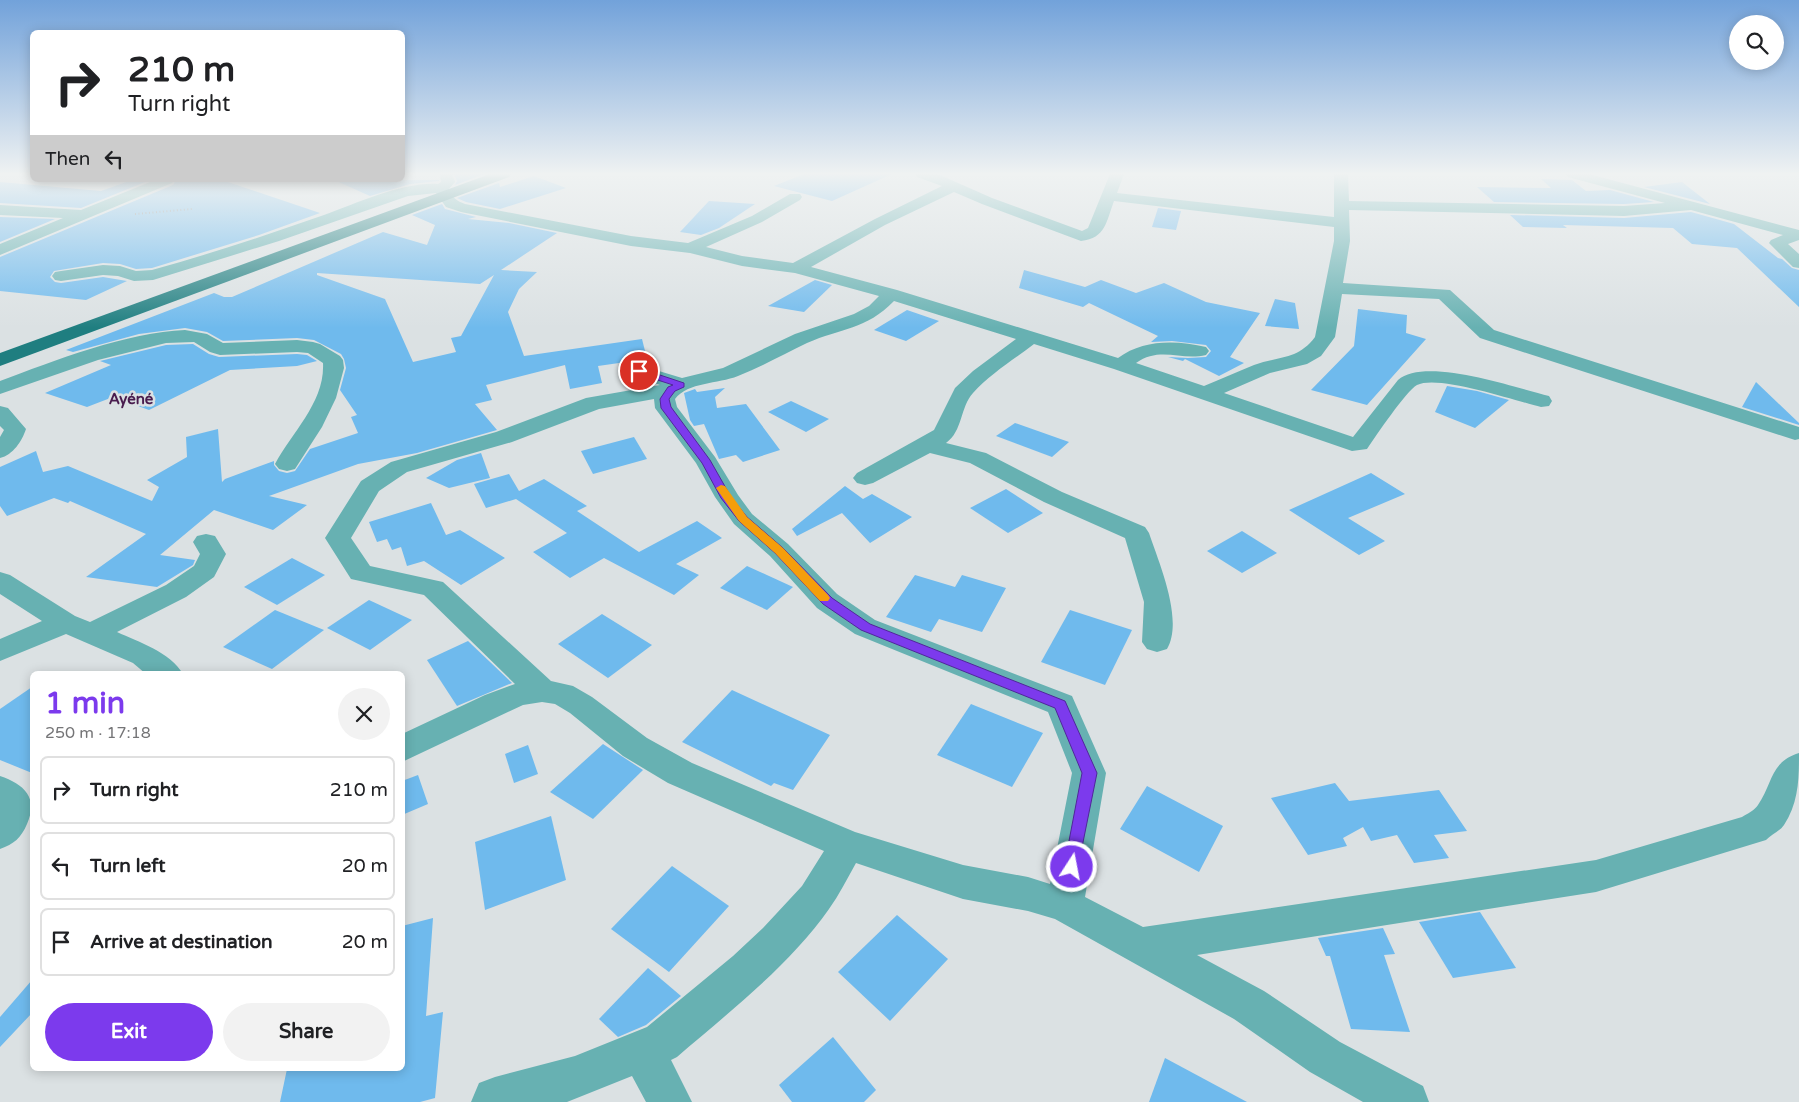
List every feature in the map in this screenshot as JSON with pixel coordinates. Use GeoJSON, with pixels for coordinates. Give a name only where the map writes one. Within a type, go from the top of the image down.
{"type":"FeatureCollection","features":[{"type":"Feature","properties":{"kind":"main road"},"geometry":{"type":"LineString","coordinates":[[0,360],[342,225]]}},
{"type":"Feature","properties":{"kind":"street"},"geometry":{"type":"LineString","coordinates":[[0,250],[57,225]]}},
{"type":"Feature","properties":{"kind":"street"},"geometry":{"type":"LineString","coordinates":[[61,276],[103,270],[134,276],[153,275],[182,268],[309,225]]}},
{"type":"Feature","properties":{"kind":"street"},"geometry":{"type":"LineString","coordinates":[[551,225],[631,241],[690,248],[742,261],[796,268],[891,294],[1121,365],[1352,444],[1359,444],[1409,381],[1427,376],[1448,378],[1542,401]]}},
{"type":"Feature","properties":{"kind":"street"},"geometry":{"type":"LineString","coordinates":[[690,248],[742,225]]}},
{"type":"Feature","properties":{"kind":"street"},"geometry":{"type":"LineString","coordinates":[[796,268],[874,225]]}},
{"type":"Feature","properties":{"kind":"street"},"geometry":{"type":"LineString","coordinates":[[1053,225],[1081,236],[1090,235],[1097,225]]}},
{"type":"Feature","properties":{"kind":"street"},"geometry":{"type":"LineString","coordinates":[[1206,393],[1263,370],[1300,360],[1314,352],[1325,337],[1342,241],[1342,225]]}},
{"type":"Feature","properties":{"kind":"street"},"geometry":{"type":"LineString","coordinates":[[1763,225],[1798,235]]}},
{"type":"Feature","properties":{"kind":"street"},"geometry":{"type":"LineString","coordinates":[[1798,235],[1777,243],[1799,263]]}},
{"type":"Feature","properties":{"kind":"street"},"geometry":{"type":"LineString","coordinates":[[1333,288],[1444,294],[1487,334],[1795,433]]}},
{"type":"Feature","properties":{"kind":"street"},"geometry":{"type":"LineString","coordinates":[[542,691],[433,588],[361,572],[338,538],[370,486],[400,467],[504,438],[594,403],[676,387],[730,372],[802,338],[861,318],[874,310],[891,294]]}},
{"type":"Feature","properties":{"kind":"street"},"geometry":{"type":"LineString","coordinates":[[0,388],[77,360],[133,344],[187,335],[200,337],[211,346],[220,349],[297,346],[313,348],[333,360],[334,376],[306,435],[287,464]]}},
{"type":"Feature","properties":{"kind":"street"},"geometry":{"type":"LineString","coordinates":[[865,478],[944,434],[962,392],[985,370],[1031,337]]}},
{"type":"Feature","properties":{"kind":"street"},"geometry":{"type":"LineString","coordinates":[[1121,365],[1133,354],[1149,348],[1199,351]]}},
{"type":"Feature","properties":{"kind":"street"},"geometry":{"type":"LineString","coordinates":[[639,371],[676,387]]}},
{"type":"Feature","properties":{"kind":"street"},"geometry":{"type":"LineString","coordinates":[[676,387],[664,399],[666,408],[707,462],[726,498],[743,519],[779,550],[827,601],[865,627],[1060,704],[1089,773],[1065,904]]}},
{"type":"Feature","properties":{"kind":"street"},"geometry":{"type":"LineString","coordinates":[[0,413],[15,429],[12,437],[0,451]]}},
{"type":"Feature","properties":{"kind":"street"},"geometry":{"type":"LineString","coordinates":[[927,445],[978,458],[1053,497],[1136,532],[1158,602],[1158,642]]}},
{"type":"Feature","properties":{"kind":"street"},"geometry":{"type":"LineString","coordinates":[[0,651],[79,628],[176,591],[204,571],[213,554],[206,542]]}},
{"type":"Feature","properties":{"kind":"street"},"geometry":{"type":"LineString","coordinates":[[0,581],[79,628],[143,656],[164,671]]}},
{"type":"Feature","properties":{"kind":"street"},"geometry":{"type":"LineString","coordinates":[[405,748],[496,703],[519,694],[542,691],[562,694],[581,705],[635,747],[680,773],[848,845],[963,882],[1028,894],[1065,904],[1249,1005],[1325,1058],[1407,1102]]}},
{"type":"Feature","properties":{"kind":"street"},"geometry":{"type":"LineString","coordinates":[[1140,946],[1596,876],[1753,829],[1771,816],[1786,780],[1799,766]]}},
{"type":"Feature","properties":{"kind":"street"},"geometry":{"type":"LineString","coordinates":[[0,790],[7,794],[17,807],[10,824],[0,834]]}},
{"type":"Feature","properties":{"kind":"street"},"geometry":{"type":"LineString","coordinates":[[492,1102],[495,1099],[576,1078],[662,1042],[747,970],[771,947],[815,898],[848,845]]}},
{"type":"Feature","properties":{"kind":"street"},"geometry":{"type":"LineString","coordinates":[[642,1051],[670,1102]]}},
{"type":"Feature","properties":{"kind":"building"},"geometry":{"type":"Polygon","coordinates":[[[0,225],[40,225],[0,242],[0,225]]]}},
{"type":"Feature","properties":{"kind":"building"},"geometry":{"type":"Polygon","coordinates":[[[76,225],[286,225],[152,268],[136,269],[120,264],[103,263],[54,271],[50,277],[55,282],[61,283],[103,277],[127,281],[86,300],[0,291],[0,257],[76,225]]]}},
{"type":"Feature","properties":{"kind":"building"},"geometry":{"type":"Polygon","coordinates":[[[435,225],[521,225],[557,233],[501,270],[537,272],[519,289],[508,312],[524,356],[642,339],[647,359],[598,366],[602,383],[570,389],[565,365],[486,385],[492,400],[475,404],[497,430],[417,453],[358,464],[269,496],[307,505],[273,530],[214,510],[160,555],[195,560],[193,565],[157,587],[86,577],[146,534],[70,501],[68,503],[54,498],[7,516],[0,506],[0,467],[36,451],[43,472],[68,466],[152,501],[159,487],[147,480],[187,457],[186,437],[218,429],[222,482],[225,479],[274,461],[274,465],[279,471],[287,473],[295,471],[310,449],[358,433],[351,417],[357,415],[340,390],[346,368],[344,359],[341,354],[314,340],[297,338],[223,341],[207,332],[185,328],[139,334],[73,352],[66,350],[214,293],[224,297],[232,297],[383,232],[427,245],[435,225]],[[317,273],[317,275],[385,299],[413,362],[456,352],[451,338],[461,336],[494,275],[480,284],[317,273]]]}},
{"type":"Feature","properties":{"kind":"building"},"geometry":{"type":"Polygon","coordinates":[[[686,225],[723,225],[701,235],[680,232],[686,225]]]}},
{"type":"Feature","properties":{"kind":"building"},"geometry":{"type":"Polygon","coordinates":[[[1152,225],[1177,225],[1176,230],[1152,227],[1152,225]]]}},
{"type":"Feature","properties":{"kind":"building"},"geometry":{"type":"Polygon","coordinates":[[[1521,225],[1564,225],[1567,228],[1521,225]]]}},
{"type":"Feature","properties":{"kind":"building"},"geometry":{"type":"Polygon","coordinates":[[[1579,225],[1736,225],[1792,268],[1799,270],[1799,307],[1737,248],[1692,244],[1673,228],[1579,225]]]}},
{"type":"Feature","properties":{"kind":"building"},"geometry":{"type":"Polygon","coordinates":[[[1024,270],[1085,287],[1101,280],[1136,293],[1164,283],[1206,302],[1260,313],[1230,357],[1244,363],[1219,376],[1185,359],[1183,361],[1168,357],[1206,357],[1211,351],[1206,345],[1172,341],[1151,342],[1158,336],[1089,303],[1083,307],[1019,288],[1024,270]]]}},
{"type":"Feature","properties":{"kind":"building"},"geometry":{"type":"Polygon","coordinates":[[[815,280],[832,285],[804,312],[768,306],[815,280]]]}},
{"type":"Feature","properties":{"kind":"building"},"geometry":{"type":"Polygon","coordinates":[[[1275,299],[1295,303],[1299,329],[1265,326],[1275,299]]]}},
{"type":"Feature","properties":{"kind":"building"},"geometry":{"type":"Polygon","coordinates":[[[1358,309],[1407,315],[1406,333],[1426,339],[1367,405],[1311,390],[1354,346],[1358,309]]]}},
{"type":"Feature","properties":{"kind":"building"},"geometry":{"type":"Polygon","coordinates":[[[907,310],[939,321],[906,341],[874,330],[907,310]]]}},
{"type":"Feature","properties":{"kind":"building"},"geometry":{"type":"Polygon","coordinates":[[[193,344],[209,354],[219,357],[297,354],[307,355],[317,361],[297,366],[230,370],[149,410],[113,397],[87,407],[45,393],[111,365],[100,361],[166,345],[193,344]]]}},
{"type":"Feature","properties":{"kind":"building"},"geometry":{"type":"Polygon","coordinates":[[[1756,382],[1799,423],[1799,425],[1742,407],[1756,382]]]}},
{"type":"Feature","properties":{"kind":"building"},"geometry":{"type":"Polygon","coordinates":[[[1447,386],[1477,391],[1509,400],[1475,428],[1435,412],[1447,386]]]}},
{"type":"Feature","properties":{"kind":"building"},"geometry":{"type":"Polygon","coordinates":[[[725,388],[715,397],[717,408],[746,404],[780,450],[743,462],[736,455],[719,459],[704,424],[694,426],[690,420],[684,393],[695,389],[697,392],[725,388]]]}},
{"type":"Feature","properties":{"kind":"building"},"geometry":{"type":"Polygon","coordinates":[[[791,401],[829,419],[806,432],[768,412],[791,401]]]}},
{"type":"Feature","properties":{"kind":"building"},"geometry":{"type":"Polygon","coordinates":[[[1015,423],[1069,442],[1052,457],[996,436],[1015,423]]]}},
{"type":"Feature","properties":{"kind":"building"},"geometry":{"type":"Polygon","coordinates":[[[634,437],[647,459],[593,474],[581,451],[634,437]]]}},
{"type":"Feature","properties":{"kind":"building"},"geometry":{"type":"Polygon","coordinates":[[[481,453],[490,478],[449,488],[426,478],[457,460],[481,453]]]}},
{"type":"Feature","properties":{"kind":"building"},"geometry":{"type":"Polygon","coordinates":[[[1371,473],[1405,494],[1348,518],[1385,541],[1359,555],[1289,510],[1371,473]]]}},
{"type":"Feature","properties":{"kind":"building"},"geometry":{"type":"Polygon","coordinates":[[[509,474],[519,491],[544,479],[587,506],[577,511],[639,552],[697,521],[722,538],[676,564],[699,575],[674,595],[604,558],[570,578],[533,552],[567,533],[516,499],[486,508],[474,484],[509,474]]]}},
{"type":"Feature","properties":{"kind":"building"},"geometry":{"type":"Polygon","coordinates":[[[845,486],[863,499],[872,494],[912,517],[870,543],[842,513],[797,536],[792,529],[845,486]]]}},
{"type":"Feature","properties":{"kind":"building"},"geometry":{"type":"Polygon","coordinates":[[[1006,489],[1043,513],[1008,533],[970,508],[1006,489]]]}},
{"type":"Feature","properties":{"kind":"building"},"geometry":{"type":"Polygon","coordinates":[[[431,503],[446,535],[460,530],[505,558],[461,585],[424,561],[407,566],[401,547],[392,550],[387,539],[377,542],[369,522],[431,503]]]}},
{"type":"Feature","properties":{"kind":"building"},"geometry":{"type":"Polygon","coordinates":[[[1242,531],[1277,553],[1242,573],[1207,551],[1242,531]]]}},
{"type":"Feature","properties":{"kind":"building"},"geometry":{"type":"Polygon","coordinates":[[[292,558],[325,575],[277,605],[244,587],[292,558]]]}},
{"type":"Feature","properties":{"kind":"building"},"geometry":{"type":"Polygon","coordinates":[[[747,566],[793,587],[767,610],[720,588],[747,566]]]}},
{"type":"Feature","properties":{"kind":"building"},"geometry":{"type":"Polygon","coordinates":[[[915,575],[955,587],[962,575],[1006,588],[982,632],[939,619],[931,632],[886,617],[915,575]]]}},
{"type":"Feature","properties":{"kind":"building"},"geometry":{"type":"Polygon","coordinates":[[[369,600],[412,620],[370,650],[327,628],[369,600]]]}},
{"type":"Feature","properties":{"kind":"building"},"geometry":{"type":"Polygon","coordinates":[[[275,610],[324,630],[272,669],[223,647],[275,610]]]}},
{"type":"Feature","properties":{"kind":"building"},"geometry":{"type":"Polygon","coordinates":[[[1070,610],[1132,630],[1105,685],[1041,662],[1070,610]]]}},
{"type":"Feature","properties":{"kind":"building"},"geometry":{"type":"Polygon","coordinates":[[[602,614],[652,645],[608,678],[558,644],[602,614]]]}},
{"type":"Feature","properties":{"kind":"building"},"geometry":{"type":"Polygon","coordinates":[[[468,641],[512,683],[457,706],[427,660],[468,641]]]}},
{"type":"Feature","properties":{"kind":"building"},"geometry":{"type":"Polygon","coordinates":[[[30,688],[30,772],[0,760],[0,709],[30,688]]]}},
{"type":"Feature","properties":{"kind":"building"},"geometry":{"type":"Polygon","coordinates":[[[732,690],[830,735],[793,790],[774,783],[771,786],[682,742],[732,690]]]}},
{"type":"Feature","properties":{"kind":"building"},"geometry":{"type":"Polygon","coordinates":[[[971,704],[1043,733],[1012,787],[937,755],[971,704]]]}},
{"type":"Feature","properties":{"kind":"building"},"geometry":{"type":"Polygon","coordinates":[[[603,744],[643,770],[593,819],[550,792],[603,744]]]}},
{"type":"Feature","properties":{"kind":"building"},"geometry":{"type":"Polygon","coordinates":[[[528,745],[538,774],[514,783],[505,754],[528,745]]]}},
{"type":"Feature","properties":{"kind":"building"},"geometry":{"type":"Polygon","coordinates":[[[418,775],[428,804],[405,814],[405,780],[418,775]]]}},
{"type":"Feature","properties":{"kind":"building"},"geometry":{"type":"Polygon","coordinates":[[[1335,783],[1349,801],[1439,790],[1467,831],[1434,835],[1449,858],[1414,863],[1397,835],[1371,841],[1363,827],[1343,838],[1347,846],[1308,855],[1271,798],[1335,783]]]}},
{"type":"Feature","properties":{"kind":"building"},"geometry":{"type":"Polygon","coordinates":[[[1147,786],[1223,826],[1199,872],[1120,829],[1147,786]]]}},
{"type":"Feature","properties":{"kind":"building"},"geometry":{"type":"Polygon","coordinates":[[[551,816],[566,880],[485,910],[475,842],[551,816]]]}},
{"type":"Feature","properties":{"kind":"building"},"geometry":{"type":"Polygon","coordinates":[[[672,866],[729,906],[669,972],[611,929],[672,866]]]}},
{"type":"Feature","properties":{"kind":"building"},"geometry":{"type":"Polygon","coordinates":[[[1480,912],[1516,968],[1453,978],[1419,922],[1480,912]]]}},
{"type":"Feature","properties":{"kind":"building"},"geometry":{"type":"Polygon","coordinates":[[[897,915],[948,959],[890,1021],[838,972],[897,915]]]}},
{"type":"Feature","properties":{"kind":"building"},"geometry":{"type":"Polygon","coordinates":[[[433,918],[426,1016],[443,1012],[435,1098],[420,1102],[280,1102],[287,1071],[405,1071],[405,925],[433,918]]]}},
{"type":"Feature","properties":{"kind":"building"},"geometry":{"type":"Polygon","coordinates":[[[1383,928],[1395,954],[1384,955],[1410,1032],[1351,1029],[1330,956],[1326,956],[1318,938],[1383,928]]]}},
{"type":"Feature","properties":{"kind":"building"},"geometry":{"type":"Polygon","coordinates":[[[648,968],[681,996],[646,1025],[618,1037],[599,1019],[648,968]]]}},
{"type":"Feature","properties":{"kind":"building"},"geometry":{"type":"Polygon","coordinates":[[[30,982],[30,1015],[0,1047],[0,1017],[30,982]]]}},
{"type":"Feature","properties":{"kind":"building"},"geometry":{"type":"Polygon","coordinates":[[[833,1037],[876,1090],[864,1102],[792,1102],[779,1085],[833,1037]]]}},
{"type":"Feature","properties":{"kind":"building"},"geometry":{"type":"Polygon","coordinates":[[[1165,1058],[1247,1102],[1149,1102],[1165,1058]]]}},
{"type":"Feature","properties":{"kind":"slow traffic"},"geometry":{"type":"LineString","coordinates":[[721,488],[726,498],[743,519],[779,550],[824,598]]}},
{"type":"Feature","properties":{"kind":"district","name":"Ayéné"},"geometry":{"type":"Point","coordinates":[131,399]}},
{"type":"Feature","properties":{"kind":"route"},"geometry":{"type":"LineString","coordinates":[[639,371],[681,385],[672,389],[664,399],[666,408],[707,462],[726,498],[743,519],[779,550],[827,601],[865,627],[1060,704],[1089,773],[1072,867]]}}]}
